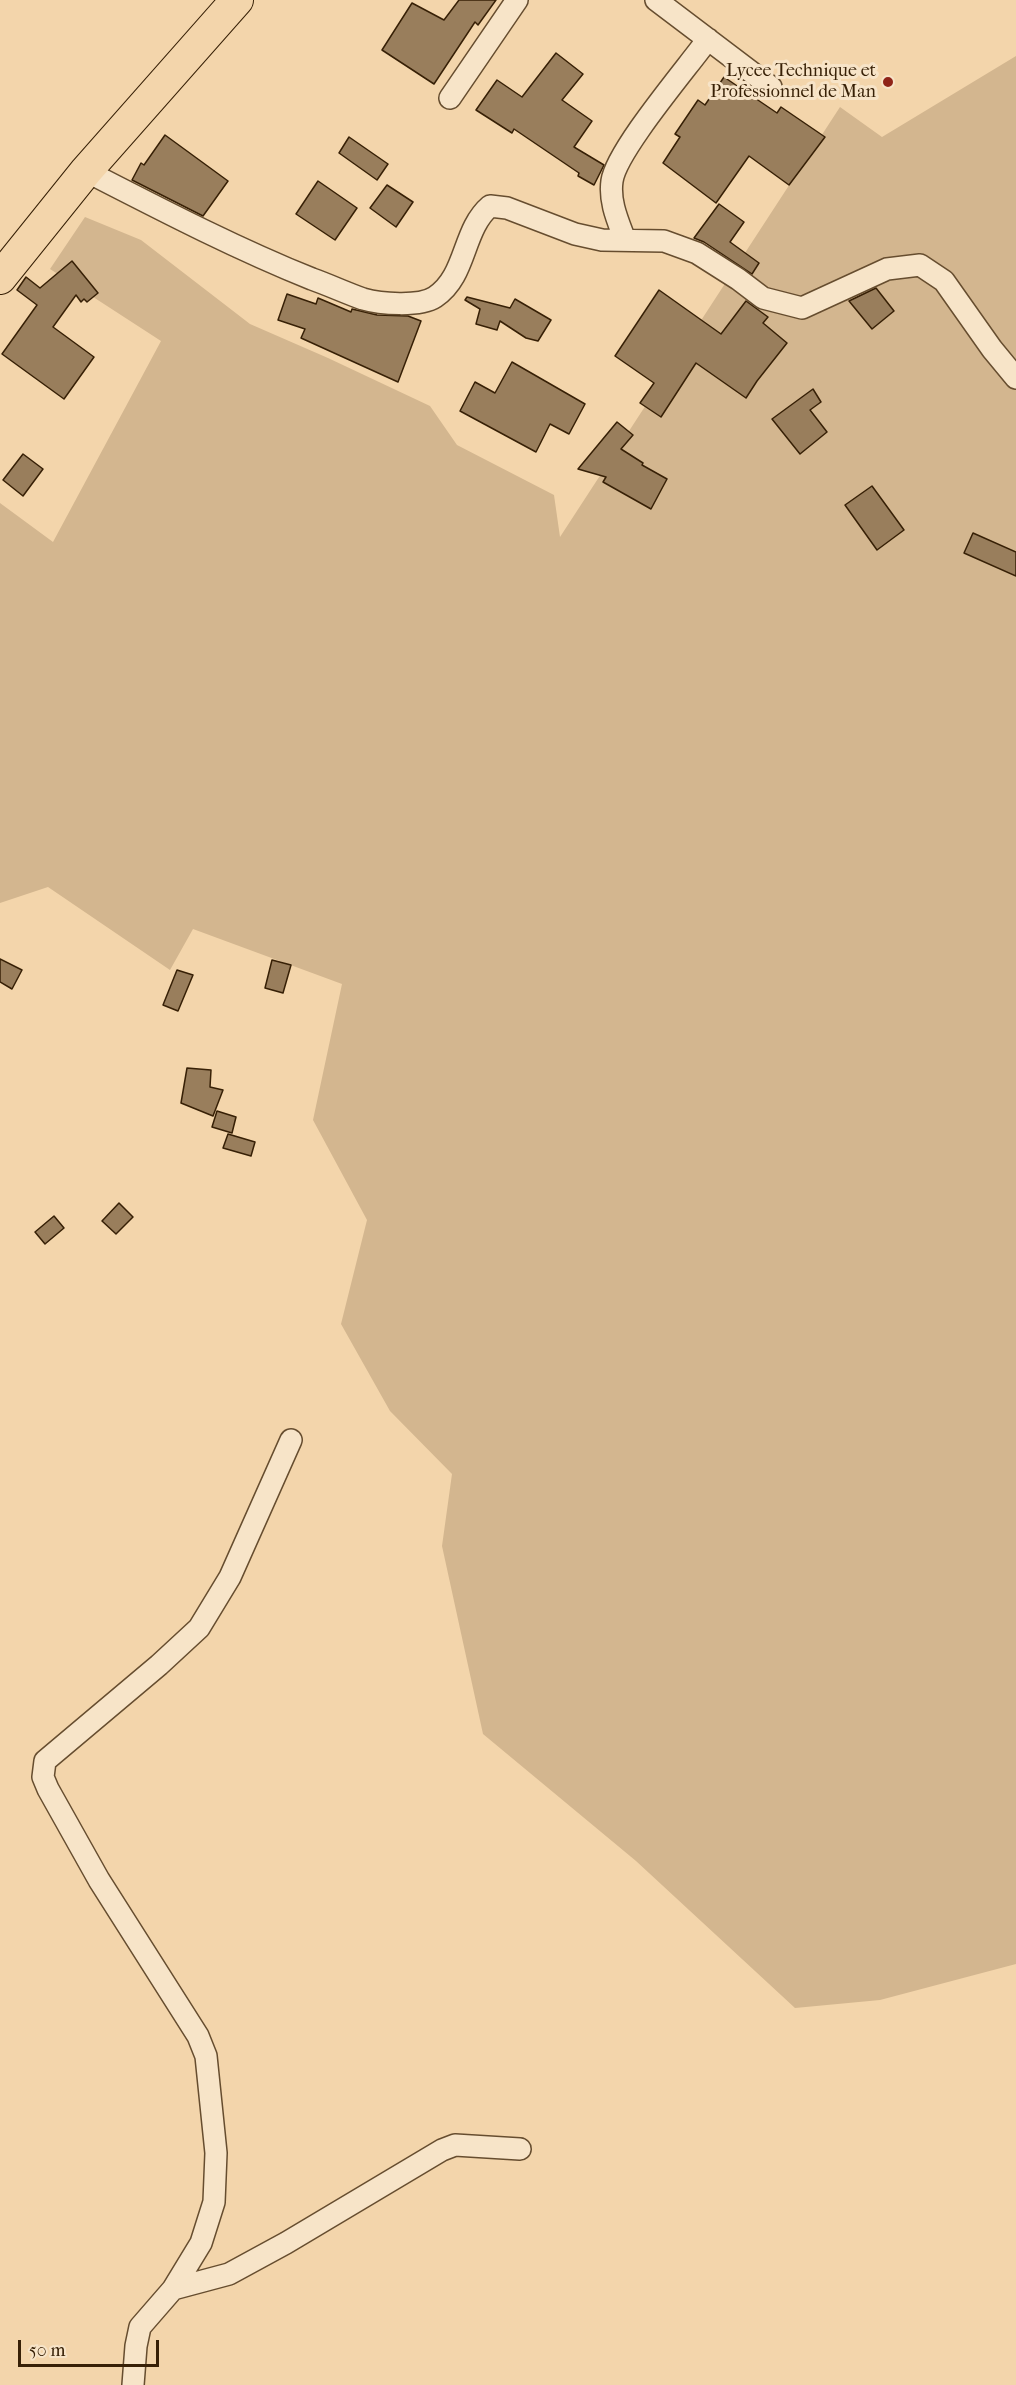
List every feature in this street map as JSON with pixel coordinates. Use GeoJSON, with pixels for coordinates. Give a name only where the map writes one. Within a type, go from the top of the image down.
{"type":"FeatureCollection","features":[{"type":"Feature","properties":{"kind":"main road"},"geometry":{"type":"LineString","coordinates":[[0,278],[86,171],[237,0]]}},
{"type":"Feature","properties":{"kind":"street"},"geometry":{"type":"LineString","coordinates":[[450,98],[517,0]]}},
{"type":"Feature","properties":{"kind":"street"},"geometry":{"type":"LineString","coordinates":[[656,0],[771,87]]}},
{"type":"Feature","properties":{"kind":"street"},"geometry":{"type":"LineString","coordinates":[[625,240],[611,200],[612,179],[629,144],[708,39]]}},
{"type":"Feature","properties":{"kind":"street"},"geometry":{"type":"LineString","coordinates":[[86,171],[277,264],[365,299],[402,305],[434,298],[456,276],[480,215],[490,206],[507,208],[575,234],[602,240],[664,241],[697,253],[763,298],[802,308],[887,268],[920,265],[944,281],[992,349],[1016,378]]}},
{"type":"Feature","properties":{"kind":"street"},"geometry":{"type":"LineString","coordinates":[[133,2385],[140,2327],[173,2289],[201,2243],[214,2202],[216,2153],[206,2056],[198,2036],[99,1881],[48,1789],[43,1777],[45,1761],[159,1665],[199,1628],[230,1577],[291,1440]]}},
{"type":"Feature","properties":{"kind":"street"},"geometry":{"type":"LineString","coordinates":[[173,2289],[229,2274],[286,2243],[442,2150],[455,2145],[520,2149]]}},
{"type":"Feature","properties":{"kind":"shaded area"},"geometry":{"type":"Polygon","coordinates":[[[1016,56],[1016,1964],[880,2000],[795,2008],[636,1861],[483,1734],[442,1546],[452,1474],[390,1411],[341,1324],[367,1220],[313,1120],[342,984],[193,929],[170,970],[48,887],[0,903],[0,503],[53,542],[161,341],[50,269],[85,217],[141,240],[250,324],[430,406],[457,445],[554,495],[560,537],[840,107],[882,137],[1016,56]]]}},
{"type":"Feature","properties":{"kind":"building"},"geometry":{"type":"Polygon","coordinates":[[[459,0],[496,0],[478,25],[475,22],[434,84],[382,50],[412,3],[444,20],[459,0]]]}},
{"type":"Feature","properties":{"kind":"building"},"geometry":{"type":"Polygon","coordinates":[[[556,53],[583,74],[562,100],[592,121],[574,147],[604,165],[594,185],[578,176],[579,173],[514,129],[512,133],[476,110],[497,80],[522,97],[556,53]]]}},
{"type":"Feature","properties":{"kind":"building"},"geometry":{"type":"Polygon","coordinates":[[[724,77],[777,113],[781,107],[825,137],[789,185],[749,156],[716,203],[663,163],[680,137],[675,134],[698,100],[705,105],[724,77]]]}},
{"type":"Feature","properties":{"kind":"building"},"geometry":{"type":"Polygon","coordinates":[[[165,135],[228,181],[203,216],[132,180],[141,163],[144,165],[165,135]]]}},
{"type":"Feature","properties":{"kind":"building"},"geometry":{"type":"Polygon","coordinates":[[[349,137],[388,164],[377,180],[339,153],[349,137]]]}},
{"type":"Feature","properties":{"kind":"building"},"geometry":{"type":"Polygon","coordinates":[[[318,181],[357,208],[335,240],[296,214],[318,181]]]}},
{"type":"Feature","properties":{"kind":"building"},"geometry":{"type":"Polygon","coordinates":[[[387,185],[413,202],[396,227],[370,208],[387,185]]]}},
{"type":"Feature","properties":{"kind":"building"},"geometry":{"type":"Polygon","coordinates":[[[719,204],[744,222],[730,242],[759,263],[752,274],[704,242],[694,238],[719,204]]]}},
{"type":"Feature","properties":{"kind":"building"},"geometry":{"type":"Polygon","coordinates":[[[72,261],[98,293],[87,302],[84,299],[81,302],[76,295],[53,327],[94,357],[64,399],[2,354],[37,305],[17,290],[26,277],[40,288],[72,261]]]}},
{"type":"Feature","properties":{"kind":"building"},"geometry":{"type":"Polygon","coordinates":[[[876,288],[894,311],[872,329],[849,301],[876,288]]]}},
{"type":"Feature","properties":{"kind":"building"},"geometry":{"type":"Polygon","coordinates":[[[659,290],[721,334],[746,301],[768,317],[763,323],[787,343],[746,398],[696,363],[661,417],[640,403],[654,383],[615,356],[659,290]]]}},
{"type":"Feature","properties":{"kind":"building"},"geometry":{"type":"Polygon","coordinates":[[[287,294],[316,304],[318,298],[351,312],[352,309],[377,315],[408,316],[421,321],[398,382],[301,338],[305,329],[278,320],[287,294]]]}},
{"type":"Feature","properties":{"kind":"building"},"geometry":{"type":"Polygon","coordinates":[[[467,297],[510,308],[515,299],[551,320],[538,341],[526,338],[500,321],[497,330],[476,324],[480,309],[465,300],[467,297]]]}},
{"type":"Feature","properties":{"kind":"building"},"geometry":{"type":"Polygon","coordinates":[[[512,362],[585,404],[569,434],[550,424],[536,452],[460,411],[475,382],[495,393],[512,362]]]}},
{"type":"Feature","properties":{"kind":"building"},"geometry":{"type":"Polygon","coordinates":[[[813,389],[821,402],[810,410],[827,432],[800,454],[772,419],[813,389]]]}},
{"type":"Feature","properties":{"kind":"building"},"geometry":{"type":"Polygon","coordinates":[[[617,422],[633,435],[621,449],[643,463],[642,465],[667,479],[651,509],[603,482],[606,477],[578,469],[617,422]]]}},
{"type":"Feature","properties":{"kind":"building"},"geometry":{"type":"Polygon","coordinates":[[[23,454],[43,469],[23,496],[3,480],[23,454]]]}},
{"type":"Feature","properties":{"kind":"building"},"geometry":{"type":"Polygon","coordinates":[[[872,486],[904,530],[877,550],[845,505],[872,486]]]}},
{"type":"Feature","properties":{"kind":"building"},"geometry":{"type":"Polygon","coordinates":[[[973,533],[1016,552],[1016,576],[964,553],[973,533]]]}},
{"type":"Feature","properties":{"kind":"building"},"geometry":{"type":"Polygon","coordinates":[[[0,959],[22,970],[12,989],[0,982],[0,959]]]}},
{"type":"Feature","properties":{"kind":"building"},"geometry":{"type":"Polygon","coordinates":[[[272,960],[291,965],[283,993],[265,988],[272,960]]]}},
{"type":"Feature","properties":{"kind":"building"},"geometry":{"type":"Polygon","coordinates":[[[177,970],[193,975],[178,1011],[163,1005],[177,970]]]}},
{"type":"Feature","properties":{"kind":"building"},"geometry":{"type":"Polygon","coordinates":[[[187,1068],[211,1070],[210,1087],[223,1090],[213,1116],[181,1103],[187,1068]]]}},
{"type":"Feature","properties":{"kind":"building"},"geometry":{"type":"Polygon","coordinates":[[[217,1111],[236,1117],[232,1133],[212,1127],[217,1111]]]}},
{"type":"Feature","properties":{"kind":"building"},"geometry":{"type":"Polygon","coordinates":[[[228,1134],[255,1142],[251,1156],[223,1148],[228,1134]]]}},
{"type":"Feature","properties":{"kind":"building"},"geometry":{"type":"Polygon","coordinates":[[[119,1203],[133,1217],[116,1234],[102,1221],[119,1203]]]}},
{"type":"Feature","properties":{"kind":"building"},"geometry":{"type":"Polygon","coordinates":[[[54,1216],[64,1228],[45,1244],[35,1232],[54,1216]]]}},
{"type":"Feature","properties":{"kind":"place","name":"Lycee Technique et Professionnel de Man"},"geometry":{"type":"Point","coordinates":[888,82]}}]}
